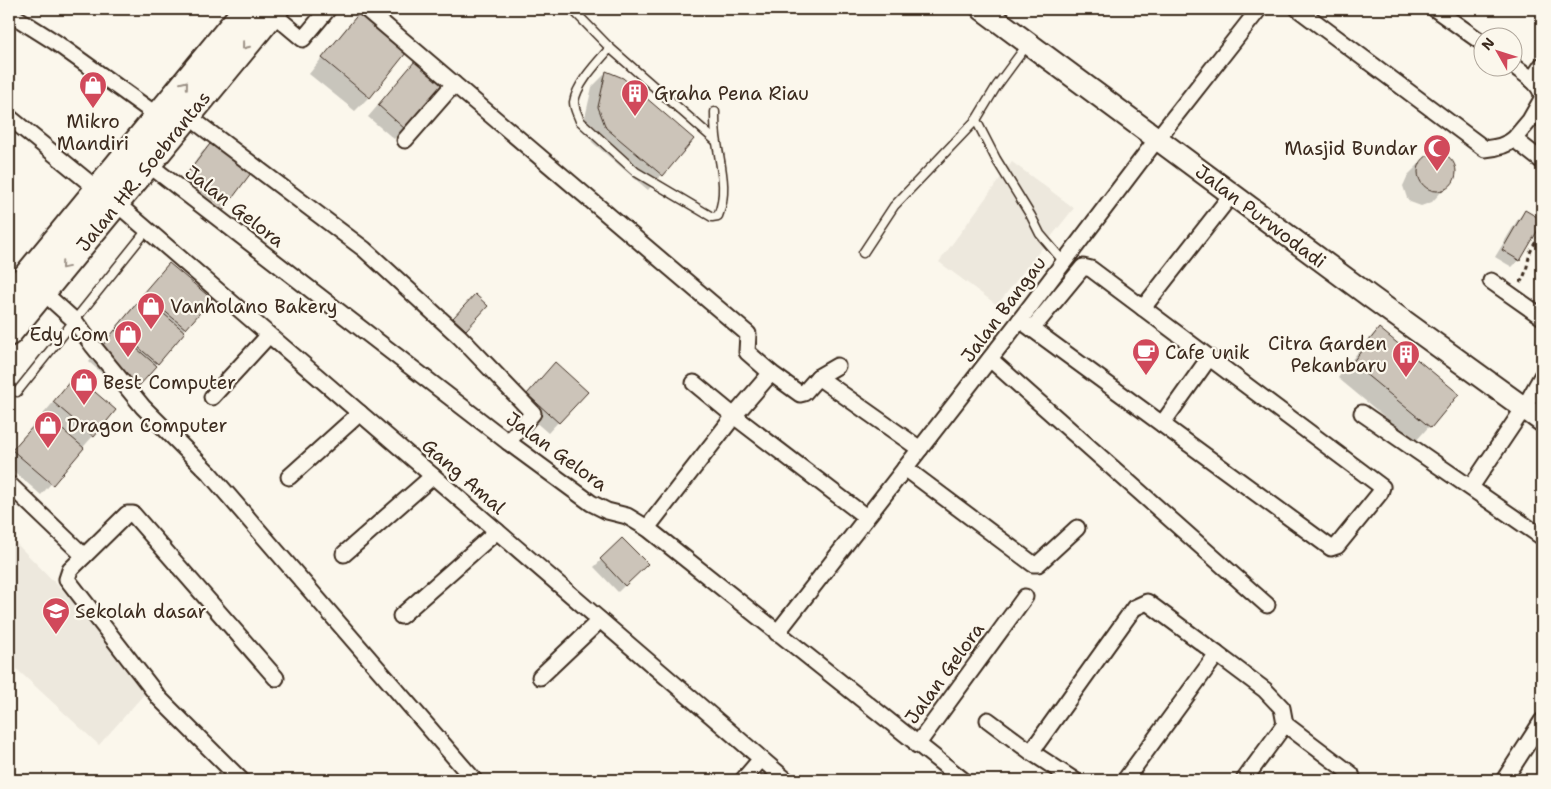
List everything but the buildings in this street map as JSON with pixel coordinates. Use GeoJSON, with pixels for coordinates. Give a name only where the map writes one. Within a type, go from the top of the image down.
{"type":"FeatureCollection","features":[{"type":"Feature","properties":{"kind":"main road","name":"Jalan HR. Soebrantas"},"geometry":{"type":"LineString","coordinates":[[9,333],[43,292],[158,116],[239,11]]}},
{"type":"Feature","properties":{"kind":"main road","name":"Jalan HR. Soebrantas"},"geometry":{"type":"LineString","coordinates":[[9,297],[107,196],[148,164],[274,11]]}},
{"type":"Feature","properties":{"kind":"street"},"geometry":{"type":"LineString","coordinates":[[274,11],[303,40],[328,9]]}},
{"type":"Feature","properties":{"kind":"street"},"geometry":{"type":"LineString","coordinates":[[366,9],[748,334],[747,352],[771,373],[800,394],[804,393],[818,377],[837,366]]}},
{"type":"Feature","properties":{"kind":"street","name":"Jalan Purwodadi"},"geometry":{"type":"LineString","coordinates":[[982,9],[1372,298],[1542,420]]}},
{"type":"Feature","properties":{"kind":"street","name":"Jalan Bangau"},"geometry":{"type":"LineString","coordinates":[[776,633],[990,359],[1026,325],[1064,262],[1157,138],[1259,9]]}},
{"type":"Feature","properties":{"kind":"street"},"geometry":{"type":"LineString","coordinates":[[1298,9],[1485,149],[1510,143],[1530,120],[1542,99]]}},
{"type":"Feature","properties":{"kind":"street"},"geometry":{"type":"LineString","coordinates":[[1435,9],[1474,37]]}},
{"type":"Feature","properties":{"kind":"street"},"geometry":{"type":"LineString","coordinates":[[9,13],[55,42],[158,116]]}},
{"type":"Feature","properties":{"kind":"street"},"geometry":{"type":"LineString","coordinates":[[1532,80],[1542,65]]}},
{"type":"Feature","properties":{"kind":"street"},"geometry":{"type":"LineString","coordinates":[[1524,74],[1541,89],[1542,95]]}},
{"type":"Feature","properties":{"kind":"street"},"geometry":{"type":"LineString","coordinates":[[405,140],[454,84]]}},
{"type":"Feature","properties":{"kind":"street"},"geometry":{"type":"LineString","coordinates":[[188,116],[364,249],[460,337],[532,413],[508,442]]}},
{"type":"Feature","properties":{"kind":"street","name":"Gang Amal"},"geometry":{"type":"LineString","coordinates":[[9,117],[107,196],[269,334],[786,780]]}},
{"type":"Feature","properties":{"kind":"street"},"geometry":{"type":"LineString","coordinates":[[1514,139],[1542,161]]}},
{"type":"Feature","properties":{"kind":"street","name":"Jalan Gelora"},"geometry":{"type":"LineString","coordinates":[[148,164],[508,442],[591,503],[608,511],[627,516],[647,528],[917,745],[1025,597]]}},
{"type":"Feature","properties":{"kind":"street"},"geometry":{"type":"LineString","coordinates":[[1143,308],[1232,194]]}},
{"type":"Feature","properties":{"kind":"street"},"geometry":{"type":"LineString","coordinates":[[1083,267],[1091,269],[1382,487],[1380,493],[1337,546],[1331,548],[1026,325],[1083,267]]}},
{"type":"Feature","properties":{"kind":"street"},"geometry":{"type":"LineString","coordinates":[[1492,281],[1542,317]]}},
{"type":"Feature","properties":{"kind":"street"},"geometry":{"type":"LineString","coordinates":[[43,292],[74,320],[143,407],[209,474],[474,780]]}},
{"type":"Feature","properties":{"kind":"street"},"geometry":{"type":"LineString","coordinates":[[212,396],[269,334]]}},
{"type":"Feature","properties":{"kind":"street"},"geometry":{"type":"LineString","coordinates":[[1162,424],[1209,358]]}},
{"type":"Feature","properties":{"kind":"street"},"geometry":{"type":"LineString","coordinates":[[990,359],[1267,605]]}},
{"type":"Feature","properties":{"kind":"street"},"geometry":{"type":"LineString","coordinates":[[647,528],[734,416],[771,373]]}},
{"type":"Feature","properties":{"kind":"street"},"geometry":{"type":"LineString","coordinates":[[1471,487],[1524,408],[1542,376]]}},
{"type":"Feature","properties":{"kind":"street"},"geometry":{"type":"LineString","coordinates":[[818,377],[920,449]]}},
{"type":"Feature","properties":{"kind":"street"},"geometry":{"type":"LineString","coordinates":[[694,383],[866,517]]}},
{"type":"Feature","properties":{"kind":"street"},"geometry":{"type":"LineString","coordinates":[[289,477],[360,413]]}},
{"type":"Feature","properties":{"kind":"street"},"geometry":{"type":"LineString","coordinates":[[1362,413],[1542,538]]}},
{"type":"Feature","properties":{"kind":"street"},"geometry":{"type":"LineString","coordinates":[[905,468],[1033,564],[1038,564],[1077,528]]}},
{"type":"Feature","properties":{"kind":"street"},"geometry":{"type":"LineString","coordinates":[[344,554],[433,476]]}},
{"type":"Feature","properties":{"kind":"street"},"geometry":{"type":"LineString","coordinates":[[9,484],[84,556]]}},
{"type":"Feature","properties":{"kind":"street"},"geometry":{"type":"LineString","coordinates":[[241,780],[160,699],[66,579],[70,570],[127,514],[133,514],[276,678]]}},
{"type":"Feature","properties":{"kind":"street"},"geometry":{"type":"LineString","coordinates":[[401,616],[497,531]]}},
{"type":"Feature","properties":{"kind":"street"},"geometry":{"type":"LineString","coordinates":[[1031,752],[1134,608],[1147,602],[1265,690],[1282,708],[1285,724],[1351,774],[1353,780]]}},
{"type":"Feature","properties":{"kind":"street"},"geometry":{"type":"LineString","coordinates":[[540,677],[600,620]]}},
{"type":"Feature","properties":{"kind":"street"},"geometry":{"type":"LineString","coordinates":[[1125,780],[1217,654]]}},
{"type":"Feature","properties":{"kind":"street"},"geometry":{"type":"LineString","coordinates":[[988,720],[1031,752],[1074,780]]}},
{"type":"Feature","properties":{"kind":"street"},"geometry":{"type":"LineString","coordinates":[[1504,780],[1542,721]]}},
{"type":"Feature","properties":{"kind":"street"},"geometry":{"type":"LineString","coordinates":[[1244,780],[1285,724]]}},
{"type":"Feature","properties":{"kind":"street"},"geometry":{"type":"LineString","coordinates":[[917,745],[963,780]]}},
{"type":"Feature","properties":{"kind":"street"},"geometry":{"type":"LineString","coordinates":[[744,780],[761,758]]}},
{"type":"Feature","properties":{"kind":"lane"},"geometry":{"type":"LineString","coordinates":[[572,9],[610,48],[716,141]]}},
{"type":"Feature","properties":{"kind":"lane"},"geometry":{"type":"LineString","coordinates":[[862,252],[894,206],[976,120],[996,87],[1028,43]]}},
{"type":"Feature","properties":{"kind":"lane"},"geometry":{"type":"LineString","coordinates":[[610,48],[582,83],[574,102],[575,111],[580,121],[636,172],[712,217],[718,216],[721,209],[724,178],[716,141],[715,112]]}},
{"type":"Feature","properties":{"kind":"lane"},"geometry":{"type":"LineString","coordinates":[[976,120],[996,159],[1032,216],[1040,234],[1064,262]]}},
{"type":"Feature","properties":{"kind":"lane"},"geometry":{"type":"LineString","coordinates":[[17,392],[147,230]]}},
{"type":"Feature","properties":{"kind":"path"},"geometry":{"type":"LineString","coordinates":[[1512,295],[1525,276],[1530,254],[1542,232]]}},
{"type":"Feature","properties":{"kind":"shaded area"},"geometry":{"type":"Polygon","coordinates":[[[1012,162],[1074,208],[997,305],[939,262],[1012,162]]]}},
{"type":"Feature","properties":{"kind":"shaded area","name":"Sekolah dasar"},"geometry":{"type":"Polygon","coordinates":[[[9,536],[90,618],[147,691],[99,745],[9,662],[9,536]]]}},
{"type":"Feature","properties":{"kind":"place","name":"Mikro Mandiri"},"geometry":{"type":"Point","coordinates":[93,109]}},
{"type":"Feature","properties":{"kind":"place","name":"Graha Pena Riau"},"geometry":{"type":"Point","coordinates":[635,117]}},
{"type":"Feature","properties":{"kind":"place","name":"Masjid Bundar"},"geometry":{"type":"Point","coordinates":[1437,172]}},
{"type":"Feature","properties":{"kind":"place","name":"Vanholano Bakery"},"geometry":{"type":"Point","coordinates":[151,330]}},
{"type":"Feature","properties":{"kind":"place","name":"Edy Com"},"geometry":{"type":"Point","coordinates":[128,358]}},
{"type":"Feature","properties":{"kind":"place","name":"Cafe unik"},"geometry":{"type":"Point","coordinates":[1146,376]}},
{"type":"Feature","properties":{"kind":"place","name":"Citra Garden Pekanbaru"},"geometry":{"type":"Point","coordinates":[1406,378]}},
{"type":"Feature","properties":{"kind":"place","name":"Best Computer"},"geometry":{"type":"Point","coordinates":[84,406]}},
{"type":"Feature","properties":{"kind":"place","name":"Dragon Computer"},"geometry":{"type":"Point","coordinates":[48,449]}},
{"type":"Feature","properties":{"kind":"place","name":"Sekolah dasar"},"geometry":{"type":"Point","coordinates":[56,635]}}]}
